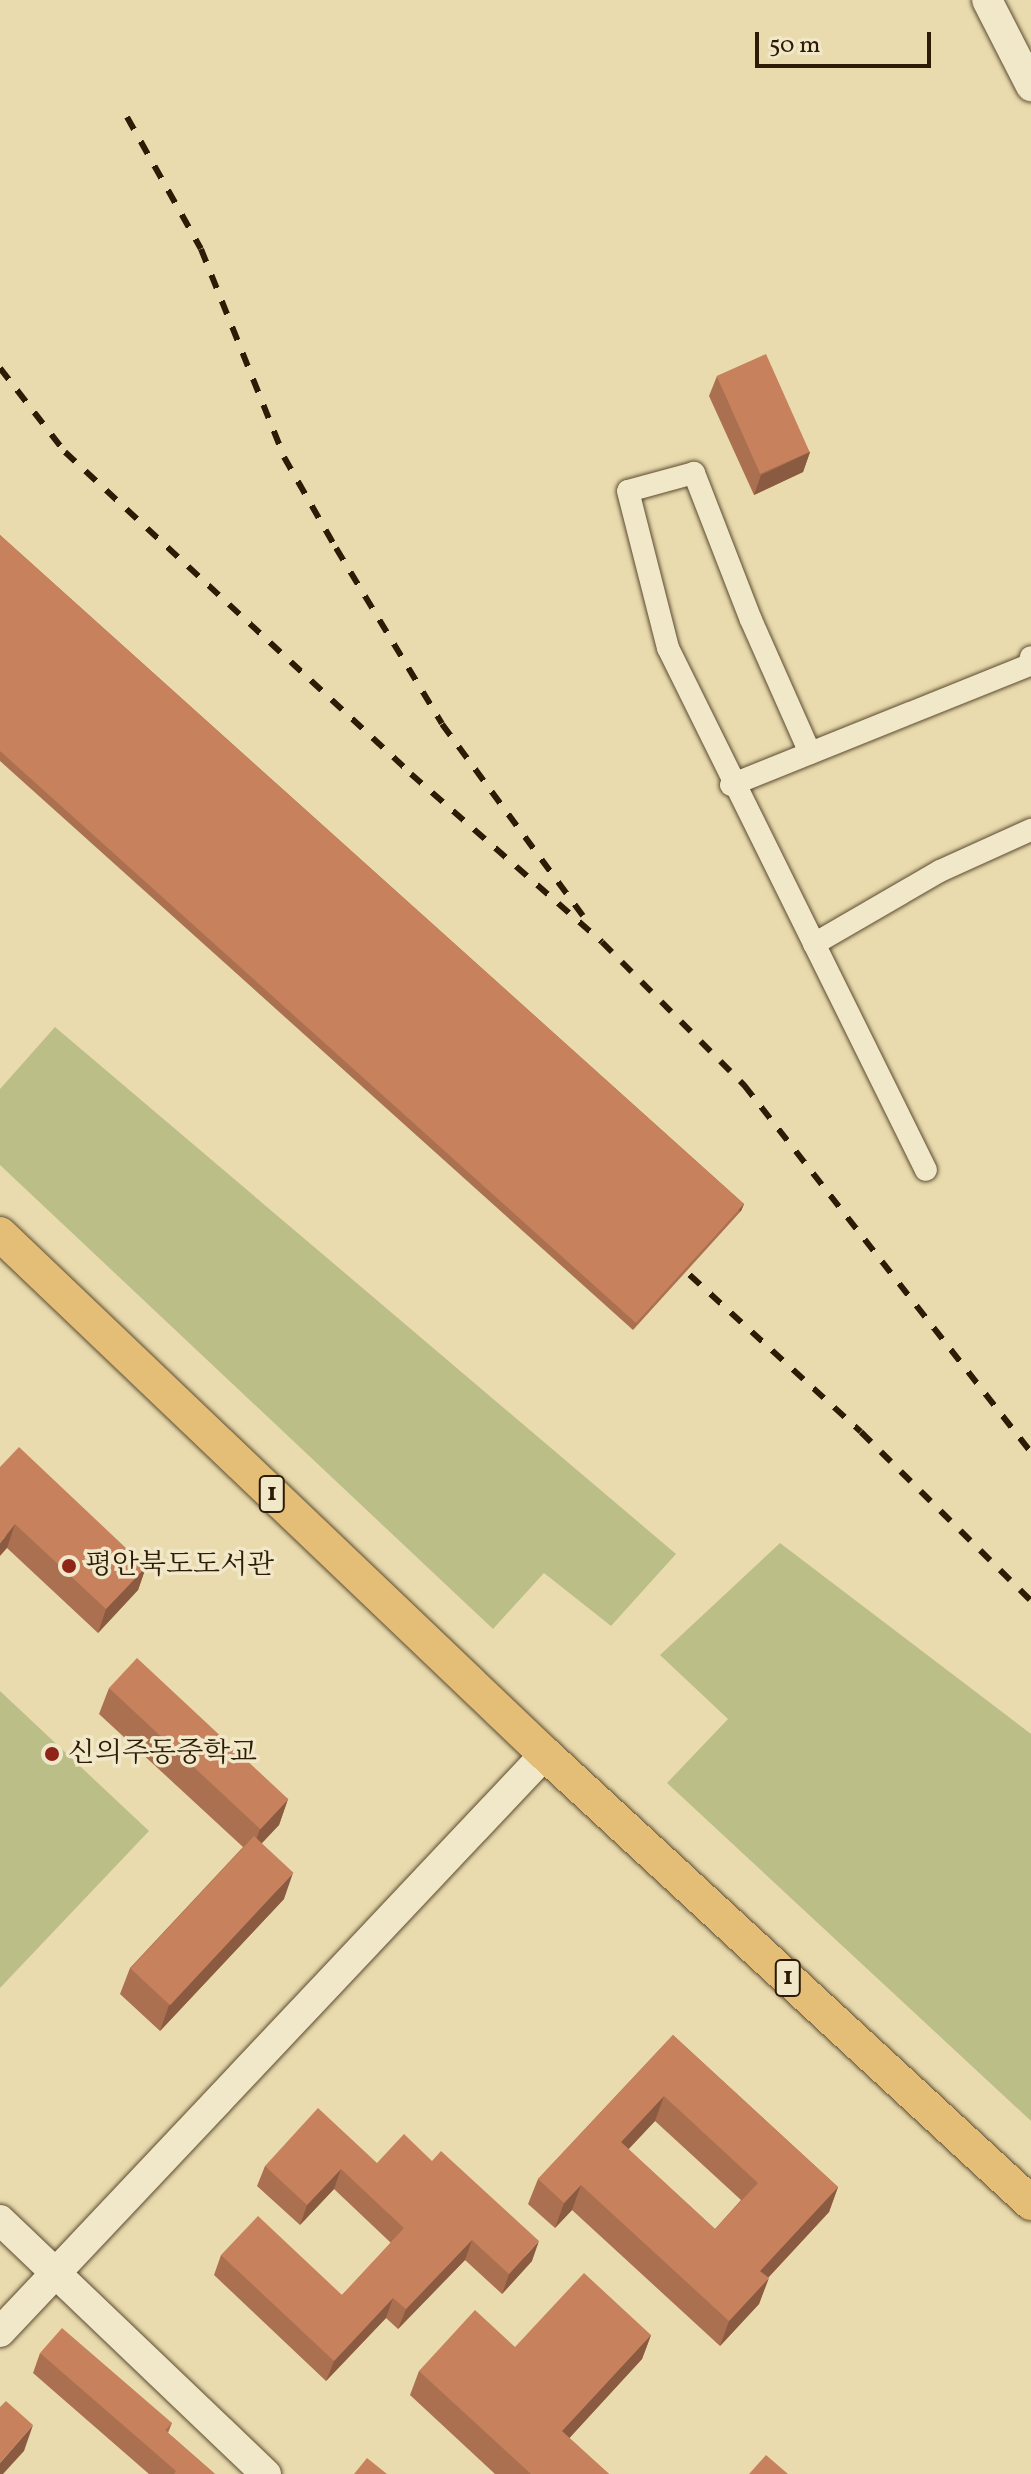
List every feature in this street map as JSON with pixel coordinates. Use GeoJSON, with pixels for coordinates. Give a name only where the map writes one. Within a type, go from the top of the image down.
{"type":"FeatureCollection","features":[{"type":"Feature","properties":{"kind":"main road"},"geometry":{"type":"LineString","coordinates":[[987,0],[1031,86]]}},
{"type":"Feature","properties":{"kind":"main road","name":"1"},"geometry":{"type":"LineString","coordinates":[[0,1234],[545,1754],[1031,2203]]}},
{"type":"Feature","properties":{"kind":"main road"},"geometry":{"type":"LineString","coordinates":[[0,2332],[545,1754]]}},
{"type":"Feature","properties":{"kind":"main road"},"geometry":{"type":"LineString","coordinates":[[0,2220],[266,2474]]}},
{"type":"Feature","properties":{"kind":"street"},"geometry":{"type":"LineString","coordinates":[[810,753],[751,620],[694,473],[628,491],[668,648],[731,785],[926,1170]]}},
{"type":"Feature","properties":{"kind":"street"},"geometry":{"type":"LineString","coordinates":[[731,785],[1029,665],[1031,657]]}},
{"type":"Feature","properties":{"kind":"street"},"geometry":{"type":"LineString","coordinates":[[814,944],[940,871],[1031,830]]}},
{"type":"Feature","properties":{"kind":"green space"},"geometry":{"type":"Polygon","coordinates":[[[55,1027],[676,1554],[611,1626],[544,1573],[493,1629],[0,1165],[0,1089],[55,1027]]]}},
{"type":"Feature","properties":{"kind":"green space"},"geometry":{"type":"Polygon","coordinates":[[[780,1543],[1031,1734],[1031,2121],[667,1783],[728,1719],[660,1655],[780,1543]]]}},
{"type":"Feature","properties":{"kind":"green space"},"geometry":{"type":"Polygon","coordinates":[[[0,1691],[149,1831],[0,1988],[0,1691]]]}},
{"type":"Feature","properties":{"kind":"building"},"geometry":{"type":"Polygon","coordinates":[[[766,354],[810,452],[760,474],[717,376],[766,354]]]}},
{"type":"Feature","properties":{"kind":"building"},"geometry":{"type":"Polygon","coordinates":[[[0,535],[744,1204],[636,1323],[0,751],[0,535]]]}},
{"type":"Feature","properties":{"kind":"building"},"geometry":{"type":"Polygon","coordinates":[[[19,1447],[146,1567],[106,1609],[15,1524],[0,1543],[0,1467],[19,1447]]]}},
{"type":"Feature","properties":{"kind":"building"},"geometry":{"type":"Polygon","coordinates":[[[137,1658],[288,1799],[260,1829],[109,1688],[137,1658]]]}},
{"type":"Feature","properties":{"kind":"building"},"geometry":{"type":"Polygon","coordinates":[[[254,1836],[293,1873],[170,2005],[131,1968],[254,1836]]]}},
{"type":"Feature","properties":{"kind":"building"},"geometry":{"type":"Polygon","coordinates":[[[673,2035],[838,2187],[760,2271],[769,2278],[729,2321],[581,2185],[564,2203],[538,2179],[673,2035]],[[664,2096],[621,2142],[715,2229],[758,2183],[664,2096]]]}},
{"type":"Feature","properties":{"kind":"building"},"geometry":{"type":"Polygon","coordinates":[[[318,2108],[377,2163],[404,2134],[432,2161],[441,2151],[539,2241],[509,2274],[472,2240],[406,2309],[393,2298],[334,2361],[221,2255],[258,2216],[342,2295],[404,2228],[341,2169],[307,2205],[265,2166],[318,2108]]]}},
{"type":"Feature","properties":{"kind":"building"},"geometry":{"type":"Polygon","coordinates":[[[584,2273],[651,2335],[562,2431],[609,2474],[531,2474],[419,2371],[475,2310],[515,2347],[584,2273]]]}},
{"type":"Feature","properties":{"kind":"building"},"geometry":{"type":"Polygon","coordinates":[[[62,2328],[172,2423],[165,2430],[215,2474],[174,2474],[176,2471],[40,2353],[62,2328]]]}},
{"type":"Feature","properties":{"kind":"building"},"geometry":{"type":"Polygon","coordinates":[[[6,2401],[33,2425],[0,2463],[0,2407],[6,2401]]]}},
{"type":"Feature","properties":{"kind":"building"},"geometry":{"type":"Polygon","coordinates":[[[766,2455],[788,2474],[749,2474],[766,2455]]]}},
{"type":"Feature","properties":{"kind":"building"},"geometry":{"type":"Polygon","coordinates":[[[367,2458],[387,2474],[354,2474],[367,2458]]]}},
{"type":"Feature","properties":{"kind":"railway"},"geometry":{"type":"LineString","coordinates":[[127,117],[201,249],[284,457],[442,724],[583,916]]}},
{"type":"Feature","properties":{"kind":"railway"},"geometry":{"type":"LineString","coordinates":[[0,368],[65,452],[411,774],[602,942],[744,1085],[1031,1452]]}},
{"type":"Feature","properties":{"kind":"railway"},"geometry":{"type":"LineString","coordinates":[[669,1256],[861,1432],[1031,1601]]}},
{"type":"Feature","properties":{"kind":"place","name":"평안북도도서관"},"geometry":{"type":"Point","coordinates":[69,1566]}},
{"type":"Feature","properties":{"kind":"place","name":"신의주동중학교"},"geometry":{"type":"Point","coordinates":[52,1754]}}]}
